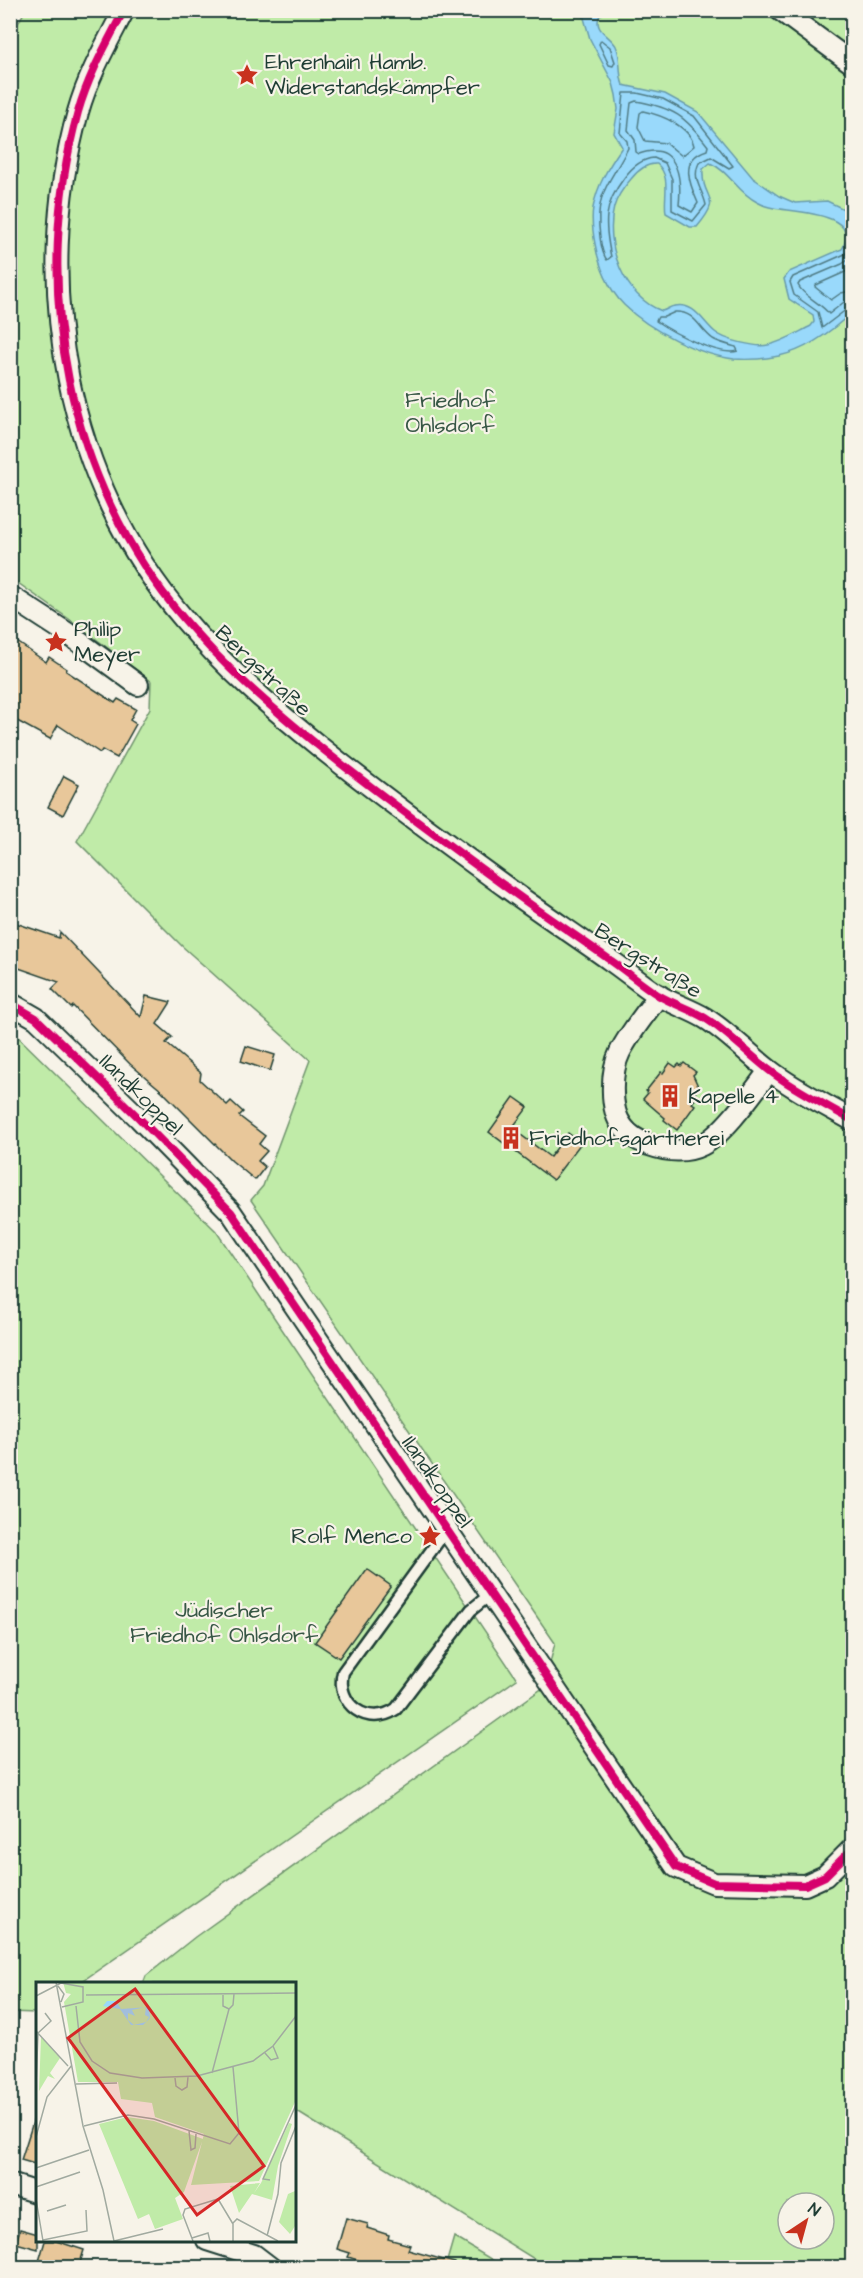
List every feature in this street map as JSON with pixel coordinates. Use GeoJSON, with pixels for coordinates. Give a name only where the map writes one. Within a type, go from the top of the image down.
{"type":"FeatureCollection","features":[{"type":"Feature","properties":{"kind":"street","name":"Bergstraße"},"geometry":{"type":"LineString","coordinates":[[124,10],[98,59],[78,111],[62,186],[56,264],[61,341],[77,417],[103,490],[140,558],[181,616],[218,657],[286,719],[376,792],[659,995],[711,1022],[739,1042],[769,1071],[852,1120]]}},
{"type":"Feature","properties":{"kind":"street"},"geometry":{"type":"LineString","coordinates":[[780,10],[852,63]]}},
{"type":"Feature","properties":{"kind":"street"},"geometry":{"type":"LineString","coordinates":[[10,596],[67,633],[138,685]]}},
{"type":"Feature","properties":{"kind":"street","name":"Bergstraße"},"geometry":{"type":"LineString","coordinates":[[659,995],[620,1052],[614,1072],[613,1102],[621,1126],[637,1140],[662,1150],[684,1151],[703,1145],[730,1120],[769,1071]]}},
{"type":"Feature","properties":{"kind":"street","name":"Ilandkoppel"},"geometry":{"type":"LineString","coordinates":[[10,1003],[36,1018],[231,1212],[676,1867],[714,1883],[805,1885],[825,1876],[852,1849]]}},
{"type":"Feature","properties":{"kind":"street"},"geometry":{"type":"LineString","coordinates":[[10,2184],[36,2192]]}},
{"type":"Feature","properties":{"kind":"street"},"geometry":{"type":"LineString","coordinates":[[211,2242],[254,2254],[271,2268]]}},
{"type":"Feature","properties":{"kind":"lane"},"geometry":{"type":"LineString","coordinates":[[447,1529],[344,1672],[341,1685],[346,1701],[352,1708],[368,1716],[383,1715],[396,1709],[471,1610],[492,1593]]}},
{"type":"Feature","properties":{"kind":"green space","name":"Friedhof Ohlsdorf"},"geometry":{"type":"Polygon","coordinates":[[[25,11],[852,11],[852,2267],[547,2267],[296,2111],[296,1982],[144,1982],[146,1976],[195,1937],[544,1687],[555,1643],[251,1200],[263,1186],[310,1060],[183,947],[77,841],[150,708],[151,681],[11,578],[10,37],[25,11]]]}},
{"type":"Feature","properties":{"kind":"green space","name":"Jüdischer Friedhof Ohlsdorf"},"geometry":{"type":"Polygon","coordinates":[[[10,1029],[216,1231],[517,1679],[81,1982],[36,1982],[36,2013],[10,2012],[10,1029]]]}},
{"type":"Feature","properties":{"kind":"green space"},"geometry":{"type":"Polygon","coordinates":[[[454,2237],[504,2267],[445,2268],[454,2237]]]}},
{"type":"Feature","properties":{"kind":"water"},"geometry":{"type":"Polygon","coordinates":[[[582,11],[607,11],[600,15],[598,25],[616,46],[623,85],[665,94],[698,112],[753,178],[779,196],[795,203],[827,201],[852,213],[852,312],[827,333],[789,353],[756,359],[734,359],[720,357],[675,340],[647,323],[624,305],[609,285],[602,269],[593,231],[592,212],[597,191],[622,147],[614,133],[618,109],[613,83],[590,39],[582,11]],[[710,163],[703,169],[703,180],[711,203],[697,227],[690,227],[666,213],[666,181],[662,169],[657,164],[646,166],[636,173],[621,192],[614,207],[612,237],[620,268],[627,282],[637,294],[662,311],[673,306],[688,307],[719,335],[741,343],[763,346],[779,342],[811,326],[814,322],[813,315],[789,299],[784,279],[789,272],[842,249],[846,237],[843,228],[823,216],[772,208],[761,204],[744,193],[710,163]]]}},
{"type":"Feature","properties":{"kind":"building"},"geometry":{"type":"Polygon","coordinates":[[[10,637],[46,662],[49,657],[115,703],[118,699],[136,709],[130,720],[136,724],[117,758],[102,750],[100,753],[58,725],[50,739],[10,717],[10,637]]]}},
{"type":"Feature","properties":{"kind":"building"},"geometry":{"type":"Polygon","coordinates":[[[64,776],[79,784],[63,815],[48,807],[64,776]]]}},
{"type":"Feature","properties":{"kind":"building"},"geometry":{"type":"Polygon","coordinates":[[[10,921],[59,938],[60,932],[141,1017],[146,996],[171,1002],[157,1024],[172,1037],[166,1043],[201,1073],[200,1080],[227,1105],[231,1101],[243,1112],[239,1116],[265,1136],[259,1144],[267,1151],[258,1161],[265,1167],[255,1180],[232,1161],[162,1091],[130,1064],[73,1006],[71,1008],[52,989],[59,982],[10,965],[10,921]]]}},
{"type":"Feature","properties":{"kind":"building"},"geometry":{"type":"Polygon","coordinates":[[[246,1046],[275,1055],[270,1071],[241,1061],[246,1046]]]}},
{"type":"Feature","properties":{"kind":"building","name":"Kapelle 4"},"geometry":{"type":"Polygon","coordinates":[[[670,1063],[676,1067],[684,1063],[696,1072],[693,1075],[698,1086],[694,1096],[696,1098],[692,1103],[695,1105],[677,1130],[643,1099],[648,1093],[646,1091],[670,1063]]]}},
{"type":"Feature","properties":{"kind":"building","name":"Friedhofsgärtnerei"},"geometry":{"type":"Polygon","coordinates":[[[514,1097],[528,1107],[512,1128],[550,1157],[568,1133],[581,1143],[553,1180],[489,1132],[514,1097]]]}},
{"type":"Feature","properties":{"kind":"building"},"geometry":{"type":"Polygon","coordinates":[[[367,1569],[391,1586],[339,1658],[315,1642],[367,1569]]]}},
{"type":"Feature","properties":{"kind":"building"},"geometry":{"type":"Polygon","coordinates":[[[34,2119],[36,2120],[36,2164],[21,2160],[34,2119]]]}},
{"type":"Feature","properties":{"kind":"building"},"geometry":{"type":"Polygon","coordinates":[[[346,2218],[368,2224],[367,2228],[389,2235],[388,2239],[410,2245],[408,2250],[455,2263],[454,2268],[369,2268],[370,2264],[348,2257],[350,2253],[337,2249],[346,2218]]]}},
{"type":"Feature","properties":{"kind":"building"},"geometry":{"type":"Polygon","coordinates":[[[20,2229],[36,2233],[38,2249],[16,2243],[20,2229]]]}},
{"type":"Feature","properties":{"kind":"building"},"geometry":{"type":"Polygon","coordinates":[[[45,2242],[59,2242],[84,2250],[80,2263],[72,2261],[70,2268],[37,2268],[45,2242]]]}},
{"type":"Feature","properties":{"kind":"marked path"},"geometry":{"type":"LineString","coordinates":[[10,24],[17,10]]}},
{"type":"Feature","properties":{"kind":"cycle path"},"geometry":{"type":"LineString","coordinates":[[124,10],[92,73],[78,112],[64,178],[58,245],[59,312],[69,379],[86,444],[111,506],[144,565],[184,619],[215,654],[266,702],[343,765],[482,870],[652,991],[705,1018],[778,1077],[852,1120]]}},
{"type":"Feature","properties":{"kind":"cycle path"},"geometry":{"type":"LineString","coordinates":[[10,1003],[36,1018],[231,1212],[676,1867],[714,1883],[805,1885],[825,1876],[852,1849]]}},
{"type":"Feature","properties":{"kind":"place","name":"Ehrenhain Hamb. Widerstandskämpfer"},"geometry":{"type":"Point","coordinates":[247,75]}},
{"type":"Feature","properties":{"kind":"place","name":"Philip Meyer"},"geometry":{"type":"Point","coordinates":[56,642]}},
{"type":"Feature","properties":{"kind":"place","name":"Kapelle 4"},"geometry":{"type":"Point","coordinates":[670,1096]}},
{"type":"Feature","properties":{"kind":"place","name":"Friedhofsgärtnerei"},"geometry":{"type":"Point","coordinates":[511,1138]}},
{"type":"Feature","properties":{"kind":"place","name":"Rolf Menco"},"geometry":{"type":"Point","coordinates":[430,1536]}}]}
